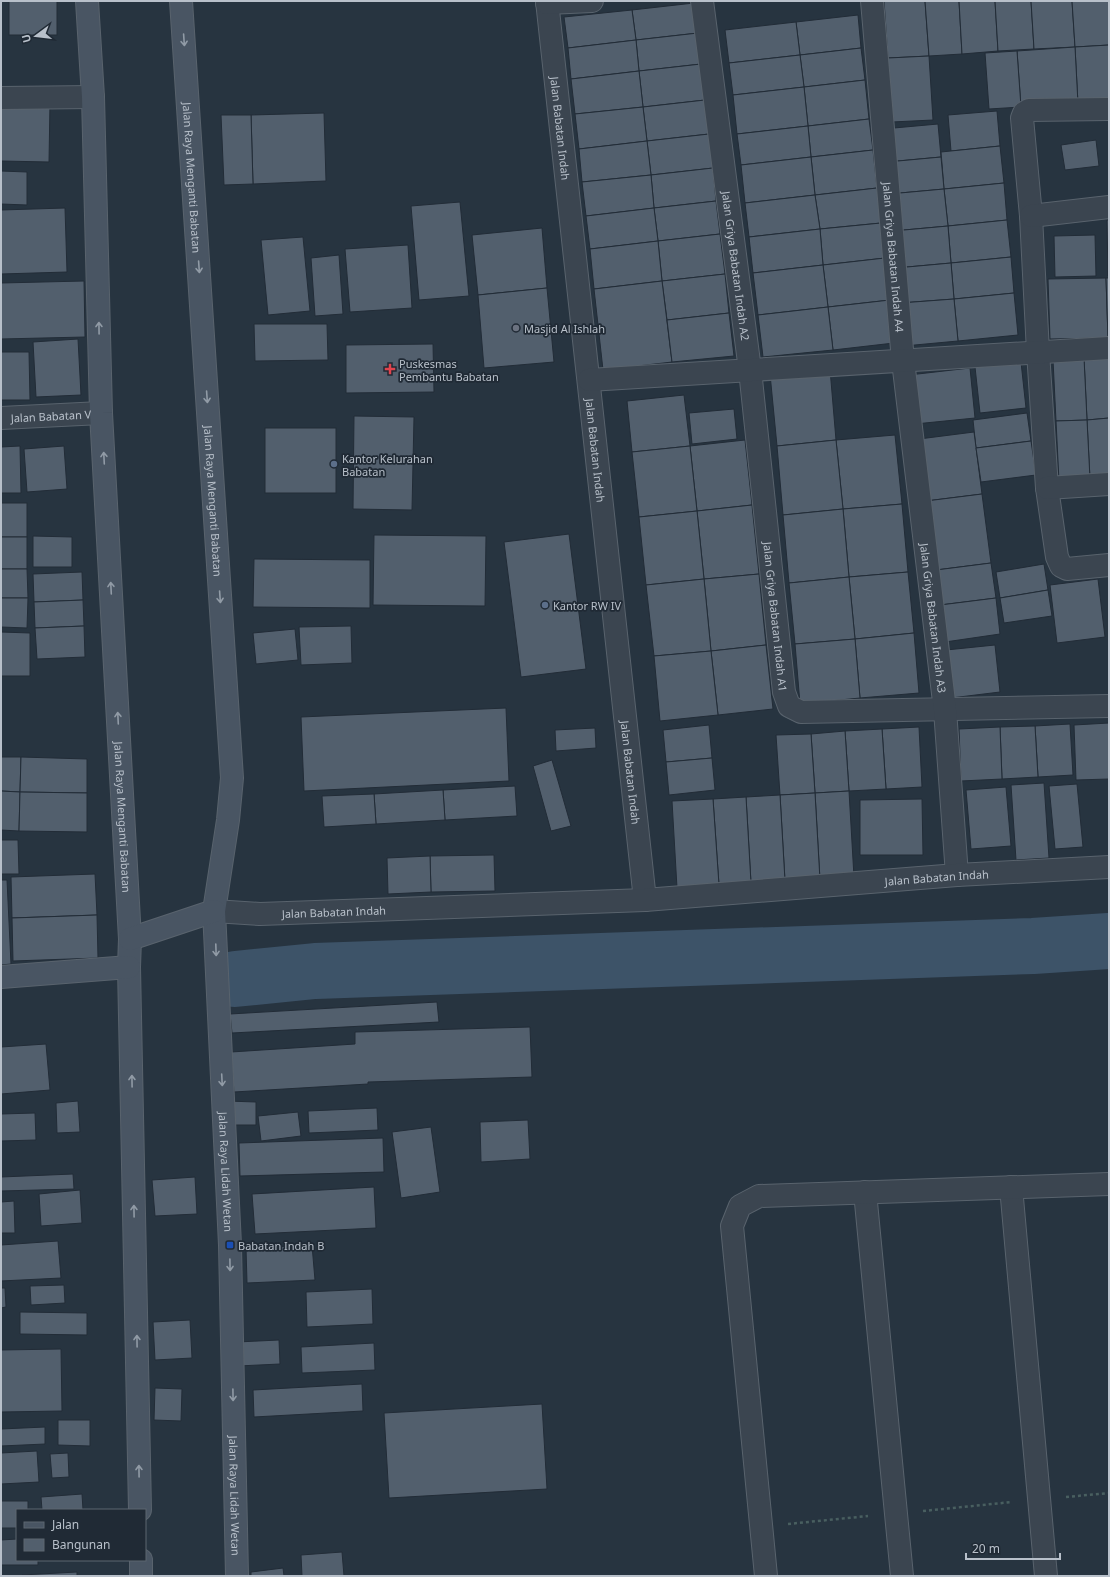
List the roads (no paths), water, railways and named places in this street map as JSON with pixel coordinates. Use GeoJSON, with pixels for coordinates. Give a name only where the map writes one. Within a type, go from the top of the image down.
{"type":"FeatureCollection","features":[{"type":"Feature","properties":{"kind":"main road","name":"Jalan Raya Menganti Babatan"},"geometry":{"type":"LineString","coordinates":[[87,1],[93,97],[101,413],[130,939],[129,968]]}},
{"type":"Feature","properties":{"kind":"main road","name":"Jalan Raya Menganti Babatan"},"geometry":{"type":"LineString","coordinates":[[181,1],[232,778],[228,820],[214,911]]}},
{"type":"Feature","properties":{"kind":"main road"},"geometry":{"type":"LineString","coordinates":[[130,939],[214,911]]}},
{"type":"Feature","properties":{"kind":"main road","name":"Jalan Raya Lidah Wetan"},"geometry":{"type":"LineString","coordinates":[[214,911],[230,1245],[238,1576]]}},
{"type":"Feature","properties":{"kind":"main road"},"geometry":{"type":"LineString","coordinates":[[1,977],[129,968],[140,1509]]}},
{"type":"Feature","properties":{"kind":"main road"},"geometry":{"type":"LineString","coordinates":[[141,1561],[141,1576]]}},
{"type":"Feature","properties":{"kind":"street"},"geometry":{"type":"LineString","coordinates":[[547,2],[592,1]]}},
{"type":"Feature","properties":{"kind":"street","name":"Jalan Griya Babatan Indah A2"},"geometry":{"type":"LineString","coordinates":[[702,1],[750,370]]}},
{"type":"Feature","properties":{"kind":"street","name":"Jalan Griya Babatan Indah A4"},"geometry":{"type":"LineString","coordinates":[[872,1],[903,361]]}},
{"type":"Feature","properties":{"kind":"street","name":"Jalan Babatan Indah"},"geometry":{"type":"LineString","coordinates":[[547,2],[645,900]]}},
{"type":"Feature","properties":{"kind":"street"},"geometry":{"type":"LineString","coordinates":[[1,98],[93,97]]}},
{"type":"Feature","properties":{"kind":"street"},"geometry":{"type":"LineString","coordinates":[[1109,109],[1029,110],[1024,113],[1022,118],[1031,216],[1047,488],[1057,557],[1061,566],[1067,569],[1109,565]]}},
{"type":"Feature","properties":{"kind":"street"},"geometry":{"type":"LineString","coordinates":[[1031,216],[1109,208]]}},
{"type":"Feature","properties":{"kind":"street"},"geometry":{"type":"LineString","coordinates":[[589,380],[1109,348]]}},
{"type":"Feature","properties":{"kind":"street","name":"Jalan Griya Babatan Indah A3"},"geometry":{"type":"LineString","coordinates":[[903,361],[945,710],[957,875]]}},
{"type":"Feature","properties":{"kind":"street","name":"Jalan Griya Babatan Indah A1"},"geometry":{"type":"LineString","coordinates":[[750,370],[784,692],[789,706],[801,712],[1109,706]]}},
{"type":"Feature","properties":{"kind":"street","name":"Jalan Babatan V"},"geometry":{"type":"LineString","coordinates":[[1,418],[101,413]]}},
{"type":"Feature","properties":{"kind":"street"},"geometry":{"type":"LineString","coordinates":[[1047,488],[1109,484]]}},
{"type":"Feature","properties":{"kind":"street","name":"Jalan Babatan Indah"},"geometry":{"type":"LineString","coordinates":[[214,911],[260,914],[645,900],[957,875],[1109,867]]}},
{"type":"Feature","properties":{"kind":"street"},"geometry":{"type":"LineString","coordinates":[[766,1576],[732,1226],[740,1206],[759,1196],[1109,1184]]}},
{"type":"Feature","properties":{"kind":"street"},"geometry":{"type":"LineString","coordinates":[[1011,1188],[1046,1576]]}},
{"type":"Feature","properties":{"kind":"street"},"geometry":{"type":"LineString","coordinates":[[865,1192],[902,1576]]}},
{"type":"Feature","properties":{"kind":"waterway"},"geometry":{"type":"LineString","coordinates":[[235,979],[315,971],[1033,946],[1109,941]]}},
{"type":"Feature","properties":{"kind":"place","name":"Masjid Al Ishlah"},"geometry":{"type":"Point","coordinates":[516,328]}},
{"type":"Feature","properties":{"kind":"place","name":"Puskesmas Pembantu Babatan"},"geometry":{"type":"Point","coordinates":[390,369]}},
{"type":"Feature","properties":{"kind":"place","name":"Kantor Kelurahan Babatan"},"geometry":{"type":"Point","coordinates":[334,464]}},
{"type":"Feature","properties":{"kind":"place","name":"Kantor RW IV"},"geometry":{"type":"Point","coordinates":[545,605]}},
{"type":"Feature","properties":{"kind":"place","name":"Babatan Indah B"},"geometry":{"type":"Point","coordinates":[230,1245]}}]}
